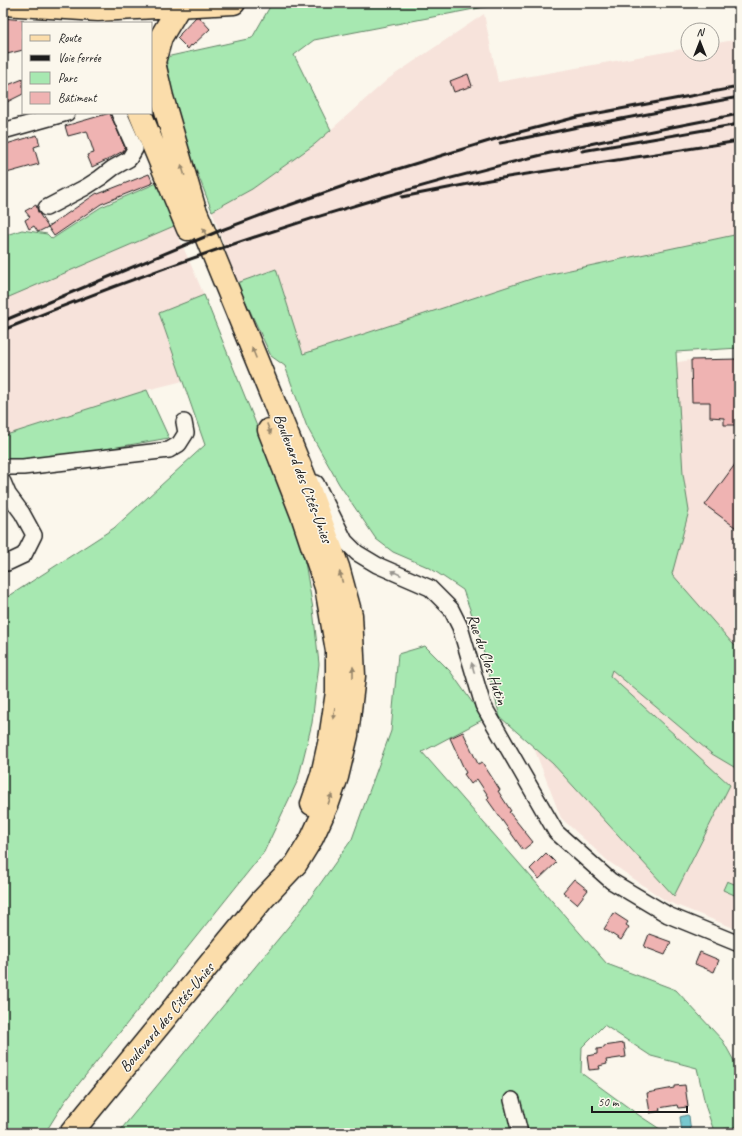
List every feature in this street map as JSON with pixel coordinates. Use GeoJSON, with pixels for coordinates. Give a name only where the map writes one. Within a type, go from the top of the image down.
{"type":"FeatureCollection","features":[{"type":"Feature","properties":{"kind":"main road"},"geometry":{"type":"LineString","coordinates":[[3,4],[99,15],[234,3]]}},
{"type":"Feature","properties":{"kind":"main road"},"geometry":{"type":"LineString","coordinates":[[153,56],[179,7]]}},
{"type":"Feature","properties":{"kind":"main road","name":"Boulevard des Cités-Unies"},"geometry":{"type":"LineString","coordinates":[[71,1133],[262,900],[296,864],[312,838],[328,803],[337,777],[347,734],[354,676],[351,615],[338,567],[305,478],[194,207],[155,87],[153,56]]}},
{"type":"Feature","properties":{"kind":"main road","name":"Boulevard des Cités-Unies"},"geometry":{"type":"LineString","coordinates":[[140,114],[269,429],[302,515],[326,587],[337,651],[337,692],[330,739],[322,775],[308,814],[286,858],[262,900]]}},
{"type":"Feature","properties":{"kind":"street"},"geometry":{"type":"LineString","coordinates":[[3,131],[62,114]]}},
{"type":"Feature","properties":{"kind":"street"},"geometry":{"type":"LineString","coordinates":[[46,208],[86,187],[129,159],[135,149],[119,114]]}},
{"type":"Feature","properties":{"kind":"street","name":"Rue du Clos Hutin"},"geometry":{"type":"LineString","coordinates":[[269,389],[345,541],[358,553],[377,565],[430,588],[452,609],[460,627],[483,705],[556,832],[611,881],[668,915],[739,944]]}},
{"type":"Feature","properties":{"kind":"street"},"geometry":{"type":"LineString","coordinates":[[3,470],[8,468],[169,450],[179,444],[186,432],[184,422]]}},
{"type":"Feature","properties":{"kind":"street"},"geometry":{"type":"LineString","coordinates":[[3,482],[8,494],[22,513],[34,535],[24,555],[8,563],[3,562]]}},
{"type":"Feature","properties":{"kind":"street"},"geometry":{"type":"LineString","coordinates":[[512,1100],[520,1133]]}},
{"type":"Feature","properties":{"kind":"shaded area"},"geometry":{"type":"Polygon","coordinates":[[[484,14],[498,82],[680,49],[680,62],[720,62],[720,43],[739,39],[739,234],[537,277],[303,355],[276,269],[237,283],[212,211],[252,189],[315,144],[388,79],[484,14]]]}},
{"type":"Feature","properties":{"kind":"shaded area"},"geometry":{"type":"Polygon","coordinates":[[[174,226],[204,295],[159,314],[183,381],[147,390],[3,436],[3,299],[174,226]]]}},
{"type":"Feature","properties":{"kind":"shaded area"},"geometry":{"type":"Polygon","coordinates":[[[739,359],[739,930],[666,901],[608,861],[561,818],[507,678],[666,364],[691,360],[739,359]]]}},
{"type":"Feature","properties":{"kind":"green space"},"geometry":{"type":"Polygon","coordinates":[[[272,3],[505,3],[314,40],[294,55],[331,130],[315,144],[252,189],[212,211],[174,112],[166,57],[252,38],[272,3]]]}},
{"type":"Feature","properties":{"kind":"green space"},"geometry":{"type":"Polygon","coordinates":[[[157,183],[174,226],[9,297],[3,297],[3,236],[22,230],[47,234],[52,239],[101,207],[157,183]]]}},
{"type":"Feature","properties":{"kind":"green space"},"geometry":{"type":"Polygon","coordinates":[[[739,234],[739,348],[676,352],[683,474],[689,511],[672,574],[739,649],[739,770],[712,754],[612,670],[610,676],[730,785],[674,896],[553,764],[500,717],[479,634],[463,590],[430,568],[393,552],[376,539],[339,484],[307,427],[285,366],[271,356],[237,283],[276,269],[303,354],[537,277],[739,234]]]}},
{"type":"Feature","properties":{"kind":"green space"},"geometry":{"type":"Polygon","coordinates":[[[204,295],[300,533],[313,609],[319,664],[312,723],[298,780],[264,852],[65,1101],[45,1133],[3,1133],[3,600],[114,528],[205,445],[159,313],[204,295]]]}},
{"type":"Feature","properties":{"kind":"green space"},"geometry":{"type":"Polygon","coordinates":[[[147,390],[169,438],[3,467],[3,436],[147,390]]]}},
{"type":"Feature","properties":{"kind":"green space"},"geometry":{"type":"Polygon","coordinates":[[[425,646],[450,671],[484,719],[422,752],[607,964],[676,990],[723,1041],[739,1070],[739,1126],[714,1131],[706,1108],[697,1068],[651,1056],[604,1025],[582,1047],[581,1073],[666,1133],[118,1133],[298,915],[352,839],[391,731],[398,654],[425,646]]]}},
{"type":"Feature","properties":{"kind":"green space"},"geometry":{"type":"Polygon","coordinates":[[[727,881],[739,886],[739,897],[723,890],[727,881]]]}},
{"type":"Feature","properties":{"kind":"water"},"geometry":{"type":"Polygon","coordinates":[[[687,1115],[689,1116],[691,1133],[682,1133],[680,1117],[687,1115]]]}},
{"type":"Feature","properties":{"kind":"building"},"geometry":{"type":"Polygon","coordinates":[[[196,17],[199,17],[210,29],[188,49],[177,38],[196,17]]]}},
{"type":"Feature","properties":{"kind":"building"},"geometry":{"type":"Polygon","coordinates":[[[3,18],[23,20],[22,50],[3,55],[3,18]]]}},
{"type":"Feature","properties":{"kind":"building"},"geometry":{"type":"Polygon","coordinates":[[[468,74],[472,86],[454,92],[450,81],[468,74]]]}},
{"type":"Feature","properties":{"kind":"building"},"geometry":{"type":"Polygon","coordinates":[[[22,79],[22,94],[3,104],[3,87],[22,79]]]}},
{"type":"Feature","properties":{"kind":"building"},"geometry":{"type":"Polygon","coordinates":[[[110,114],[125,148],[123,151],[92,167],[87,155],[94,153],[87,131],[68,136],[65,126],[110,114]]]}},
{"type":"Feature","properties":{"kind":"building"},"geometry":{"type":"Polygon","coordinates":[[[37,135],[40,145],[34,147],[39,164],[3,174],[3,145],[37,135]]]}},
{"type":"Feature","properties":{"kind":"building"},"geometry":{"type":"Polygon","coordinates":[[[149,174],[153,183],[101,204],[54,236],[48,227],[97,193],[98,194],[149,174]]]}},
{"type":"Feature","properties":{"kind":"building"},"geometry":{"type":"Polygon","coordinates":[[[36,205],[38,212],[48,227],[38,232],[34,226],[29,229],[25,220],[30,217],[25,211],[36,205]]]}},
{"type":"Feature","properties":{"kind":"building"},"geometry":{"type":"Polygon","coordinates":[[[739,359],[739,425],[724,425],[724,418],[710,417],[710,402],[692,402],[691,360],[739,359]]]}},
{"type":"Feature","properties":{"kind":"building"},"geometry":{"type":"Polygon","coordinates":[[[739,459],[739,530],[705,505],[739,459]]]}},
{"type":"Feature","properties":{"kind":"building"},"geometry":{"type":"Polygon","coordinates":[[[463,732],[478,764],[482,762],[500,790],[498,791],[511,811],[509,812],[533,842],[523,850],[487,799],[489,797],[477,779],[471,784],[464,774],[466,773],[450,738],[463,732]]]}},
{"type":"Feature","properties":{"kind":"building"},"geometry":{"type":"Polygon","coordinates":[[[546,853],[556,863],[539,879],[530,869],[546,853]]]}},
{"type":"Feature","properties":{"kind":"building"},"geometry":{"type":"Polygon","coordinates":[[[574,879],[588,890],[577,904],[563,892],[574,879]]]}},
{"type":"Feature","properties":{"kind":"building"},"geometry":{"type":"Polygon","coordinates":[[[614,913],[628,922],[626,925],[629,927],[621,940],[604,929],[614,913]]]}},
{"type":"Feature","properties":{"kind":"building"},"geometry":{"type":"Polygon","coordinates":[[[649,934],[671,942],[665,955],[644,947],[649,934]]]}},
{"type":"Feature","properties":{"kind":"building"},"geometry":{"type":"Polygon","coordinates":[[[700,952],[719,960],[714,972],[695,964],[700,952]]]}},
{"type":"Feature","properties":{"kind":"building"},"geometry":{"type":"Polygon","coordinates":[[[624,1043],[626,1057],[606,1060],[607,1064],[599,1066],[600,1069],[589,1070],[587,1056],[597,1054],[597,1049],[604,1048],[604,1046],[624,1043]]]}},
{"type":"Feature","properties":{"kind":"building"},"geometry":{"type":"Polygon","coordinates":[[[685,1085],[688,1107],[678,1108],[677,1105],[659,1108],[660,1111],[650,1113],[647,1093],[674,1088],[674,1086],[685,1085]]]}},
{"type":"Feature","properties":{"kind":"railway"},"geometry":{"type":"LineString","coordinates":[[3,321],[219,231],[352,183],[512,134],[577,117],[739,87]]}},
{"type":"Feature","properties":{"kind":"railway"},"geometry":{"type":"LineString","coordinates":[[500,143],[739,97]]}},
{"type":"Feature","properties":{"kind":"railway"},"geometry":{"type":"LineString","coordinates":[[3,330],[137,278],[342,209],[480,170],[550,153],[620,137],[739,114]]}},
{"type":"Feature","properties":{"kind":"railway"},"geometry":{"type":"LineString","coordinates":[[582,151],[739,124]]}},
{"type":"Feature","properties":{"kind":"railway"},"geometry":{"type":"LineString","coordinates":[[402,197],[489,180],[739,141]]}}]}
